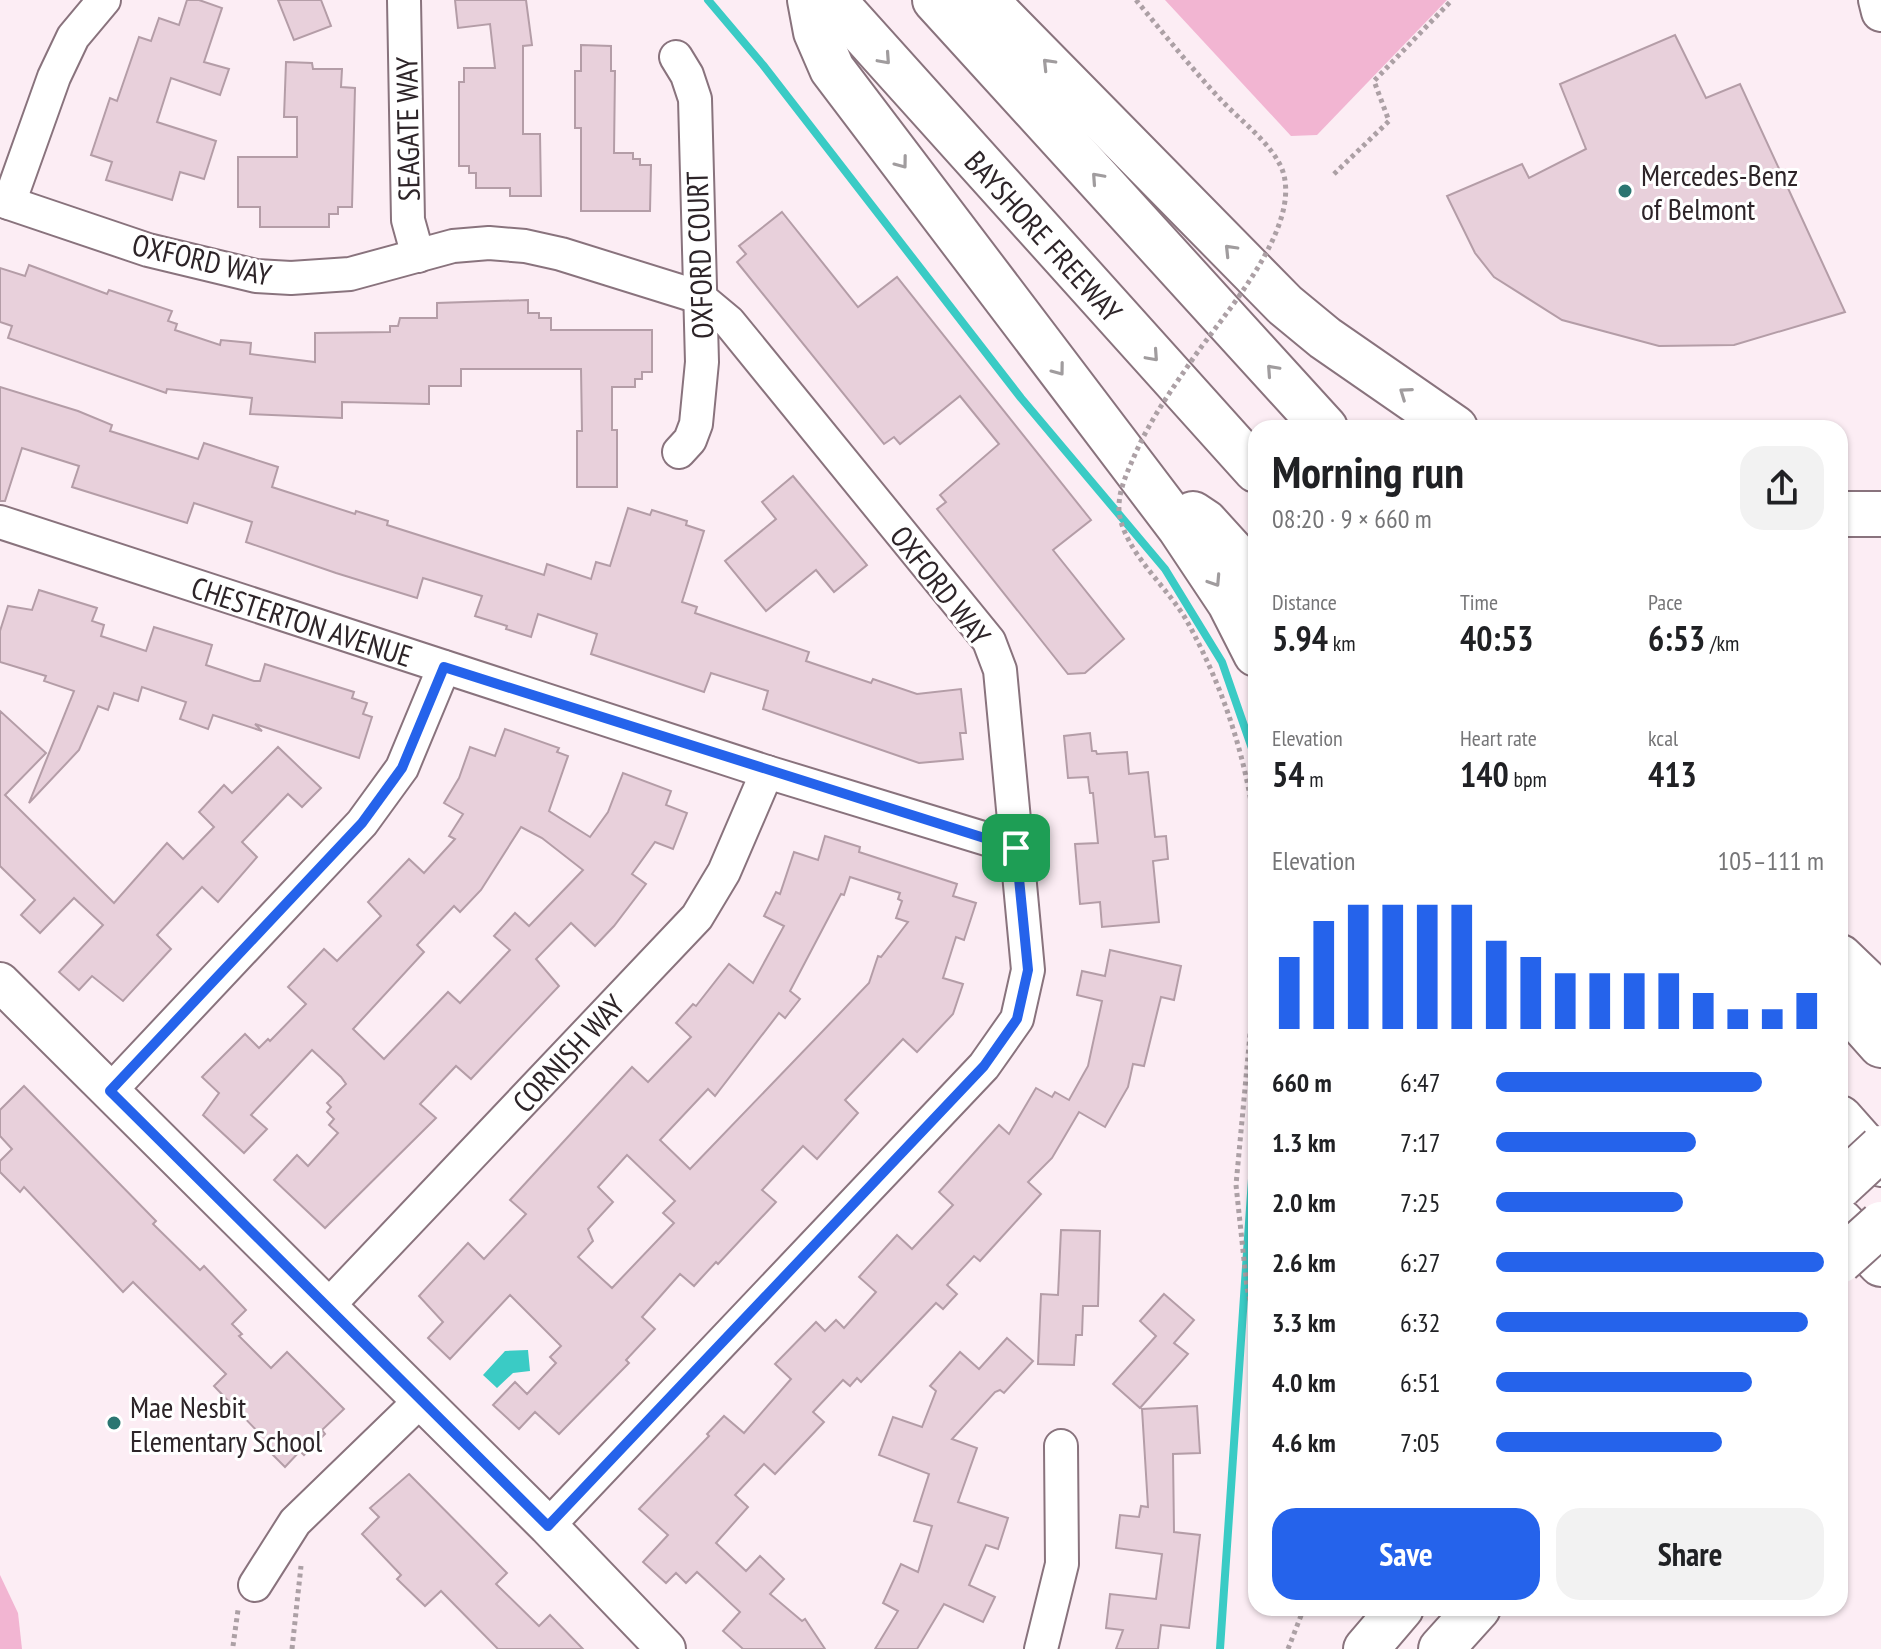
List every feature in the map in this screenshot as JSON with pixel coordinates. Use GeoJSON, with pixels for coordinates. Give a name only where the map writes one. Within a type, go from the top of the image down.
{"type":"FeatureCollection","features":[{"type":"Feature","properties":{"kind":"main road"},"geometry":{"type":"LineString","coordinates":[[810,0],[816,32],[832,69],[1205,565],[1248,640]]}},
{"type":"Feature","properties":{"kind":"main road","name":"BAYSHORE FREEWAY"},"geometry":{"type":"LineString","coordinates":[[833,0],[1248,461]]}},
{"type":"Feature","properties":{"kind":"main road"},"geometry":{"type":"LineString","coordinates":[[935,0],[1318,420]]}},
{"type":"Feature","properties":{"kind":"main road"},"geometry":{"type":"LineString","coordinates":[[985,0],[1285,305],[1325,338],[1443,420]]}},
{"type":"Feature","properties":{"kind":"main road"},"geometry":{"type":"LineString","coordinates":[[1136,473],[1205,522],[1248,569]]}},
{"type":"Feature","properties":{"kind":"main road"},"geometry":{"type":"LineString","coordinates":[[1848,514],[1881,514]]}},
{"type":"Feature","properties":{"kind":"main road"},"geometry":{"type":"LineString","coordinates":[[1848,965],[1881,996]]}},
{"type":"Feature","properties":{"kind":"main road"},"geometry":{"type":"LineString","coordinates":[[1848,1008],[1881,1045]]}},
{"type":"Feature","properties":{"kind":"main road"},"geometry":{"type":"LineString","coordinates":[[1848,1127],[1881,1164]]}},
{"type":"Feature","properties":{"kind":"main road"},"geometry":{"type":"LineString","coordinates":[[1848,1179],[1881,1148]]}},
{"type":"Feature","properties":{"kind":"main road"},"geometry":{"type":"LineString","coordinates":[[1848,1254],[1881,1224]]}},
{"type":"Feature","properties":{"kind":"main road"},"geometry":{"type":"LineString","coordinates":[[1848,1229],[1881,1264]]}},
{"type":"Feature","properties":{"kind":"main road"},"geometry":{"type":"LineString","coordinates":[[1366,1649],[1394,1616]]}},
{"type":"Feature","properties":{"kind":"main road"},"geometry":{"type":"LineString","coordinates":[[1441,1649],[1471,1616]]}},
{"type":"Feature","properties":{"kind":"street"},"geometry":{"type":"LineString","coordinates":[[5,201],[73,37],[104,0]]}},
{"type":"Feature","properties":{"kind":"street","name":"SEAGATE WAY"},"geometry":{"type":"LineString","coordinates":[[404,0],[408,220],[418,256]]}},
{"type":"Feature","properties":{"kind":"street"},"geometry":{"type":"LineString","coordinates":[[1878,0],[1881,12]]}},
{"type":"Feature","properties":{"kind":"street","name":"OXFORD COURT"},"geometry":{"type":"LineString","coordinates":[[676,57],[687,75],[695,99],[702,362],[696,424],[690,440],[679,452]]}},
{"type":"Feature","properties":{"kind":"street","name":"OXFORD WAY"},"geometry":{"type":"LineString","coordinates":[[5,201],[148,250],[256,276],[291,278],[350,274],[453,246],[489,243],[525,246],[561,254],[699,297],[729,322],[989,641],[1000,670],[1028,970],[1017,1019],[992,1054],[548,1526]]}},
{"type":"Feature","properties":{"kind":"street","name":"CHESTERTON AVENUE"},"geometry":{"type":"LineString","coordinates":[[0,522],[767,772],[1016,848]]}},
{"type":"Feature","properties":{"kind":"street"},"geometry":{"type":"LineString","coordinates":[[110,1091],[362,823],[402,768],[444,667]]}},
{"type":"Feature","properties":{"kind":"street","name":"CORNISH WAY"},"geometry":{"type":"LineString","coordinates":[[328,1306],[697,917],[724,872],[767,772]]}},
{"type":"Feature","properties":{"kind":"street"},"geometry":{"type":"LineString","coordinates":[[0,982],[548,1526],[666,1649]]}},
{"type":"Feature","properties":{"kind":"street"},"geometry":{"type":"LineString","coordinates":[[246,1598],[295,1522],[420,1401]]}},
{"type":"Feature","properties":{"kind":"street"},"geometry":{"type":"LineString","coordinates":[[1041,1649],[1062,1564],[1061,1446]]}},
{"type":"Feature","properties":{"kind":"path"},"geometry":{"type":"LineString","coordinates":[[1136,0],[1273,154],[1285,183],[1281,213],[1263,260],[1145,432],[1125,476],[1119,510],[1124,534],[1187,621],[1221,690],[1237,741],[1248,795]]}},
{"type":"Feature","properties":{"kind":"path"},"geometry":{"type":"LineString","coordinates":[[1334,174],[1389,121],[1374,81],[1452,0]]}},
{"type":"Feature","properties":{"kind":"path"},"geometry":{"type":"LineString","coordinates":[[1248,1056],[1236,1185],[1248,1287]]}},
{"type":"Feature","properties":{"kind":"path"},"geometry":{"type":"LineString","coordinates":[[292,1649],[302,1565]]}},
{"type":"Feature","properties":{"kind":"path"},"geometry":{"type":"LineString","coordinates":[[233,1646],[246,1598]]}},
{"type":"Feature","properties":{"kind":"path"},"geometry":{"type":"LineString","coordinates":[[1288,1649],[1301,1616]]}},
{"type":"Feature","properties":{"kind":"shaded area"},"geometry":{"type":"Polygon","coordinates":[[[1165,0],[1447,0],[1317,135],[1291,136],[1165,0]]]}},
{"type":"Feature","properties":{"kind":"shaded area"},"geometry":{"type":"Polygon","coordinates":[[[0,1575],[18,1613],[22,1649],[0,1649],[0,1575]]]}},
{"type":"Feature","properties":{"kind":"water"},"geometry":{"type":"Polygon","coordinates":[[[528,1350],[530,1371],[513,1373],[497,1388],[483,1375],[505,1351],[528,1350]]]}},
{"type":"Feature","properties":{"kind":"building"},"geometry":{"type":"Polygon","coordinates":[[[187,0],[199,0],[222,8],[204,62],[229,69],[220,95],[171,78],[157,122],[216,141],[204,179],[180,172],[172,200],[106,180],[112,162],[91,155],[110,98],[117,101],[139,37],[151,41],[159,18],[179,25],[187,0]]]}},
{"type":"Feature","properties":{"kind":"building"},"geometry":{"type":"Polygon","coordinates":[[[278,0],[321,0],[331,26],[294,40],[278,0]]]}},
{"type":"Feature","properties":{"kind":"building"},"geometry":{"type":"Polygon","coordinates":[[[455,0],[526,0],[532,45],[523,46],[523,134],[540,134],[541,196],[510,196],[510,188],[476,188],[476,173],[469,173],[469,166],[459,166],[459,82],[464,82],[464,68],[495,68],[490,24],[458,28],[455,0]]]}},
{"type":"Feature","properties":{"kind":"building","name":"Mercedes-Benz of Belmont"},"geometry":{"type":"Polygon","coordinates":[[[1675,35],[1706,98],[1740,84],[1845,312],[1734,345],[1659,346],[1562,320],[1494,277],[1475,253],[1447,196],[1522,164],[1529,178],[1586,149],[1560,84],[1675,35]]]}},
{"type":"Feature","properties":{"kind":"building"},"geometry":{"type":"Polygon","coordinates":[[[581,45],[611,46],[611,71],[615,71],[614,153],[633,153],[633,159],[640,159],[640,165],[651,165],[650,211],[581,211],[581,128],[575,128],[575,71],[581,71],[581,45]]]}},
{"type":"Feature","properties":{"kind":"building"},"geometry":{"type":"Polygon","coordinates":[[[286,62],[312,63],[313,69],[342,69],[341,87],[355,88],[352,207],[338,207],[338,214],[329,214],[329,227],[260,227],[260,207],[238,207],[238,157],[297,157],[297,117],[284,117],[286,62]]]}},
{"type":"Feature","properties":{"kind":"building"},"geometry":{"type":"Polygon","coordinates":[[[782,212],[858,307],[897,277],[1091,520],[1053,550],[1124,639],[1085,673],[1068,674],[937,509],[946,502],[940,495],[999,444],[960,396],[900,444],[894,437],[884,444],[737,262],[746,254],[739,246],[782,212]]]}},
{"type":"Feature","properties":{"kind":"building"},"geometry":{"type":"Polygon","coordinates":[[[29,265],[107,294],[109,290],[172,311],[168,321],[177,324],[175,330],[220,345],[221,340],[251,343],[250,354],[315,362],[315,333],[390,332],[390,326],[398,326],[400,318],[437,318],[437,303],[528,300],[528,313],[539,313],[539,318],[551,318],[551,330],[652,330],[652,372],[642,372],[642,379],[635,379],[635,387],[612,387],[612,430],[617,430],[617,487],[577,487],[577,431],[582,431],[581,369],[461,369],[461,386],[429,386],[429,404],[342,402],[342,418],[250,414],[252,398],[167,389],[166,393],[8,338],[12,326],[0,322],[0,268],[25,276],[29,265]]]}},
{"type":"Feature","properties":{"kind":"building"},"geometry":{"type":"Polygon","coordinates":[[[0,387],[78,411],[112,425],[110,431],[198,459],[204,443],[278,467],[272,487],[355,514],[356,511],[388,521],[387,525],[544,575],[547,564],[591,579],[596,562],[610,566],[628,508],[650,515],[652,510],[687,521],[686,525],[704,531],[682,602],[697,607],[695,613],[809,652],[806,661],[871,683],[873,679],[917,694],[961,689],[966,733],[960,733],[963,759],[919,763],[763,709],[768,691],[711,673],[704,692],[591,654],[597,634],[538,614],[531,637],[506,629],[507,626],[475,616],[482,596],[423,578],[417,598],[336,573],[246,542],[252,522],[194,503],[187,523],[72,487],[79,466],[22,448],[5,501],[0,501],[0,387]]]}},
{"type":"Feature","properties":{"kind":"building"},"geometry":{"type":"Polygon","coordinates":[[[793,476],[867,565],[834,592],[816,570],[766,611],[725,561],[776,519],[762,502],[793,476]]]}},
{"type":"Feature","properties":{"kind":"building"},"geometry":{"type":"Polygon","coordinates":[[[39,590],[97,608],[92,621],[104,625],[101,636],[146,651],[154,627],[212,645],[206,665],[254,681],[260,681],[265,664],[354,692],[352,698],[367,703],[363,714],[372,717],[359,758],[255,724],[262,731],[213,715],[208,729],[180,719],[186,702],[142,687],[138,701],[114,693],[108,710],[98,706],[79,750],[29,803],[74,691],[44,681],[46,676],[0,662],[0,631],[8,606],[32,610],[39,590]]]}},
{"type":"Feature","properties":{"kind":"building"},"geometry":{"type":"Polygon","coordinates":[[[0,711],[46,753],[5,795],[114,903],[167,843],[183,859],[214,827],[199,812],[224,785],[232,793],[278,747],[321,788],[302,807],[288,794],[242,842],[257,857],[218,902],[202,887],[157,935],[171,949],[123,1001],[92,976],[79,990],[59,972],[103,925],[74,898],[40,933],[21,915],[35,900],[0,866],[0,711]]]}},
{"type":"Feature","properties":{"kind":"building"},"geometry":{"type":"Polygon","coordinates":[[[505,729],[559,748],[557,752],[568,756],[549,811],[590,837],[608,812],[623,773],[671,791],[666,805],[687,813],[673,849],[655,842],[632,874],[646,884],[614,926],[595,946],[571,923],[536,959],[559,986],[471,1079],[456,1066],[420,1104],[436,1118],[325,1228],[274,1180],[297,1155],[308,1166],[338,1133],[329,1125],[334,1119],[327,1112],[331,1107],[327,1103],[346,1084],[341,1077],[312,1050],[251,1115],[267,1129],[244,1153],[203,1115],[219,1093],[202,1077],[245,1034],[259,1048],[268,1039],[270,1041],[306,1004],[288,987],[324,949],[337,961],[381,916],[368,902],[409,859],[424,873],[455,839],[449,836],[463,814],[444,803],[459,778],[470,747],[495,756],[505,729]],[[521,827],[481,890],[460,912],[454,906],[417,945],[424,952],[353,1029],[384,1059],[448,992],[460,1003],[510,950],[494,936],[515,913],[529,926],[583,870],[542,838],[521,827]]]}},
{"type":"Feature","properties":{"kind":"building"},"geometry":{"type":"Polygon","coordinates":[[[1090,733],[1092,751],[1097,754],[1127,752],[1129,774],[1148,772],[1155,837],[1166,836],[1168,859],[1153,861],[1159,922],[1102,927],[1100,902],[1080,904],[1075,844],[1098,843],[1093,793],[1090,793],[1088,777],[1068,778],[1064,736],[1090,733]]]}},
{"type":"Feature","properties":{"kind":"building"},"geometry":{"type":"Polygon","coordinates":[[[825,836],[860,847],[859,852],[957,884],[953,896],[976,903],[964,940],[956,937],[943,978],[963,984],[953,1014],[917,1052],[903,1039],[845,1100],[858,1113],[817,1159],[803,1146],[762,1190],[776,1202],[718,1264],[716,1262],[694,1286],[680,1274],[642,1317],[655,1329],[626,1360],[629,1363],[559,1434],[535,1412],[519,1429],[493,1405],[515,1382],[527,1394],[556,1363],[550,1357],[561,1346],[510,1295],[450,1359],[428,1338],[443,1322],[419,1296],[468,1243],[484,1259],[526,1214],[510,1200],[632,1067],[648,1082],[691,1037],[676,1023],[693,1004],[696,1006],[729,964],[753,983],[784,926],[764,916],[776,892],[780,894],[794,852],[818,860],[825,836]],[[850,877],[844,895],[841,894],[790,991],[800,999],[785,1018],[779,1013],[715,1096],[708,1089],[660,1140],[690,1169],[869,983],[878,956],[881,957],[908,922],[896,918],[902,901],[898,899],[900,893],[850,877]],[[627,1155],[598,1187],[613,1202],[588,1229],[593,1241],[578,1257],[612,1288],[674,1223],[663,1213],[675,1201],[627,1155]]]}},
{"type":"Feature","properties":{"kind":"building"},"geometry":{"type":"Polygon","coordinates":[[[1110,950],[1181,966],[1174,1000],[1161,997],[1144,1066],[1133,1064],[1128,1087],[1105,1127],[1079,1112],[1052,1158],[1028,1182],[1041,1194],[980,1261],[974,1256],[947,1285],[957,1294],[943,1309],[936,1303],[861,1382],[857,1378],[850,1386],[843,1380],[813,1412],[824,1422],[775,1474],[764,1464],[735,1495],[748,1507],[716,1543],[746,1571],[760,1556],[784,1579],[770,1594],[802,1621],[805,1619],[825,1649],[743,1649],[723,1631],[740,1612],[697,1572],[686,1583],[676,1573],[666,1583],[643,1562],[668,1535],[639,1509],[709,1436],[707,1434],[724,1416],[744,1433],[791,1379],[775,1364],[816,1322],[825,1331],[836,1320],[844,1328],[876,1292],[859,1277],[897,1235],[912,1249],[953,1205],[939,1192],[999,1125],[1009,1134],[1036,1088],[1052,1097],[1055,1092],[1069,1100],[1088,1066],[1102,1001],[1077,995],[1082,971],[1105,976],[1110,950]]]}},
{"type":"Feature","properties":{"kind":"building"},"geometry":{"type":"Polygon","coordinates":[[[24,1086],[156,1221],[153,1224],[200,1270],[204,1266],[246,1310],[232,1324],[242,1334],[239,1336],[271,1368],[287,1352],[344,1409],[322,1430],[325,1434],[304,1455],[300,1451],[285,1467],[256,1438],[260,1434],[214,1386],[226,1374],[133,1282],[123,1292],[24,1187],[20,1192],[0,1172],[0,1161],[12,1149],[0,1136],[0,1110],[24,1086]]]}},
{"type":"Feature","properties":{"kind":"building"},"geometry":{"type":"Polygon","coordinates":[[[1061,1230],[1100,1231],[1098,1306],[1083,1306],[1082,1335],[1076,1335],[1074,1365],[1038,1364],[1041,1294],[1058,1295],[1061,1230]]]}},
{"type":"Feature","properties":{"kind":"building"},"geometry":{"type":"Polygon","coordinates":[[[1164,1294],[1194,1320],[1174,1343],[1188,1354],[1140,1408],[1113,1384],[1156,1336],[1140,1321],[1164,1294]]]}},
{"type":"Feature","properties":{"kind":"building"},"geometry":{"type":"Polygon","coordinates":[[[1007,1338],[1033,1361],[1004,1393],[1000,1390],[995,1392],[952,1439],[977,1448],[958,1502],[1008,1518],[998,1549],[986,1545],[969,1585],[995,1597],[983,1622],[944,1604],[917,1649],[875,1649],[898,1611],[883,1603],[901,1564],[918,1572],[932,1526],[914,1521],[929,1474],[879,1455],[893,1417],[922,1427],[936,1391],[930,1386],[960,1352],[979,1369],[1007,1338]]]}},
{"type":"Feature","properties":{"kind":"building"},"geometry":{"type":"Polygon","coordinates":[[[1197,1406],[1200,1453],[1173,1454],[1174,1532],[1200,1535],[1189,1628],[1161,1625],[1158,1649],[1116,1649],[1123,1630],[1106,1628],[1110,1594],[1156,1599],[1162,1554],[1116,1548],[1120,1515],[1139,1517],[1141,1506],[1148,1507],[1142,1409],[1197,1406]]]}},
{"type":"Feature","properties":{"kind":"building"},"geometry":{"type":"Polygon","coordinates":[[[409,1474],[507,1573],[496,1584],[539,1626],[550,1615],[583,1649],[498,1649],[441,1591],[425,1606],[397,1579],[401,1575],[362,1534],[379,1517],[370,1508],[409,1474]]]}},
{"type":"Feature","properties":{"kind":"waterway"},"geometry":{"type":"LineString","coordinates":[[708,0],[763,65],[1021,398],[1165,569],[1222,662],[1248,737]]}},
{"type":"Feature","properties":{"kind":"waterway"},"geometry":{"type":"LineString","coordinates":[[1220,1649],[1248,1238]]}},
{"type":"Feature","properties":{"kind":"place","name":"Mercedes-Benz of Belmont"},"geometry":{"type":"Point","coordinates":[1625,191]}},
{"type":"Feature","properties":{"kind":"place","name":"Mae Nesbit Elementary School"},"geometry":{"type":"Point","coordinates":[114,1423]}},
{"type":"Feature","properties":{"kind":"route"},"geometry":{"type":"LineString","coordinates":[[444,667],[767,772],[1016,848],[1028,970],[1017,1019],[984,1066],[548,1526],[110,1091],[362,823],[402,768],[444,667]]}}]}
